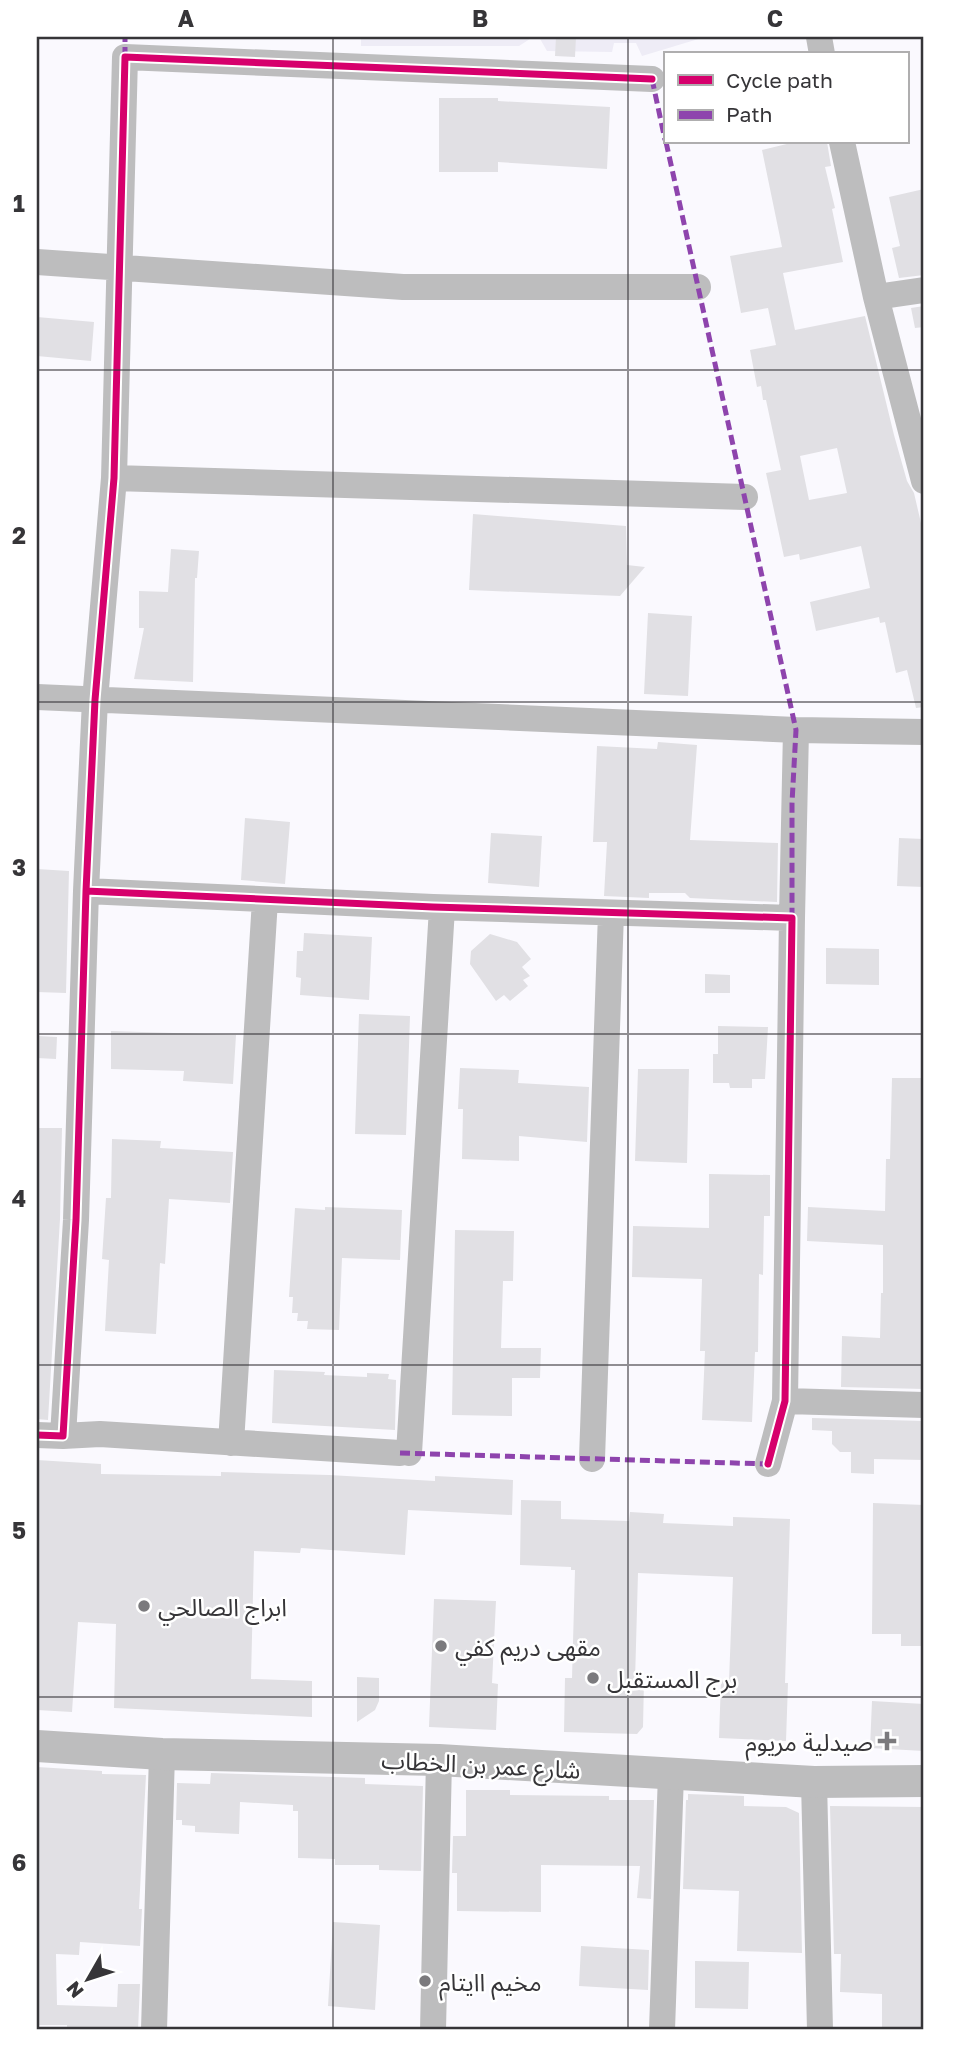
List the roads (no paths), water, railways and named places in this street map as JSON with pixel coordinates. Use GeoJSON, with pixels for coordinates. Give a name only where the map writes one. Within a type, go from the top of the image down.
{"type":"FeatureCollection","features":[{"type":"Feature","properties":{"kind":"street"},"geometry":{"type":"LineString","coordinates":[[442,908],[404,1453],[100,1434],[50,1436],[76,1220],[95,700],[114,478],[125,57],[652,79]]}},
{"type":"Feature","properties":{"kind":"street"},"geometry":{"type":"LineString","coordinates":[[842,144],[876,297],[924,481]]}},
{"type":"Feature","properties":{"kind":"street"},"geometry":{"type":"LineString","coordinates":[[37,262],[403,287],[698,287]]}},
{"type":"Feature","properties":{"kind":"street"},"geometry":{"type":"LineString","coordinates":[[876,297],[924,290]]}},
{"type":"Feature","properties":{"kind":"street"},"geometry":{"type":"LineString","coordinates":[[114,478],[745,497]]}},
{"type":"Feature","properties":{"kind":"street"},"geometry":{"type":"LineString","coordinates":[[37,697],[796,730],[924,732]]}},
{"type":"Feature","properties":{"kind":"street"},"geometry":{"type":"LineString","coordinates":[[768,1464],[785,1401],[796,730]]}},
{"type":"Feature","properties":{"kind":"street"},"geometry":{"type":"LineString","coordinates":[[86,891],[442,908],[792,918]]}},
{"type":"Feature","properties":{"kind":"street"},"geometry":{"type":"LineString","coordinates":[[231,1443],[265,900]]}},
{"type":"Feature","properties":{"kind":"street"},"geometry":{"type":"LineString","coordinates":[[592,1459],[611,913]]}},
{"type":"Feature","properties":{"kind":"street"},"geometry":{"type":"LineString","coordinates":[[785,1401],[924,1405]]}},
{"type":"Feature","properties":{"kind":"street","name":"شارع عمر بن الخطاب"},"geometry":{"type":"LineString","coordinates":[[37,1746],[162,1754],[439,1760],[814,1782],[924,1781]]}},
{"type":"Feature","properties":{"kind":"street"},"geometry":{"type":"LineString","coordinates":[[154,2030],[162,1754]]}},
{"type":"Feature","properties":{"kind":"street"},"geometry":{"type":"LineString","coordinates":[[433,2030],[439,1760]]}},
{"type":"Feature","properties":{"kind":"street"},"geometry":{"type":"LineString","coordinates":[[662,2030],[671,1774]]}},
{"type":"Feature","properties":{"kind":"street"},"geometry":{"type":"LineString","coordinates":[[814,1782],[820,2030]]}},
{"type":"Feature","properties":{"kind":"place","name":"ابراج الصالحي"},"geometry":{"type":"Point","coordinates":[144,1606]}},
{"type":"Feature","properties":{"kind":"place","name":"مقهى دريم كفي"},"geometry":{"type":"Point","coordinates":[441,1646]}},
{"type":"Feature","properties":{"kind":"place","name":"برج المستقبل"},"geometry":{"type":"Point","coordinates":[593,1678]}},
{"type":"Feature","properties":{"kind":"place","name":"صيدلية مريوم"},"geometry":{"type":"Point","coordinates":[887,1741]}},
{"type":"Feature","properties":{"kind":"place","name":"مخيم اايتام"},"geometry":{"type":"Point","coordinates":[425,1981]}}]}
